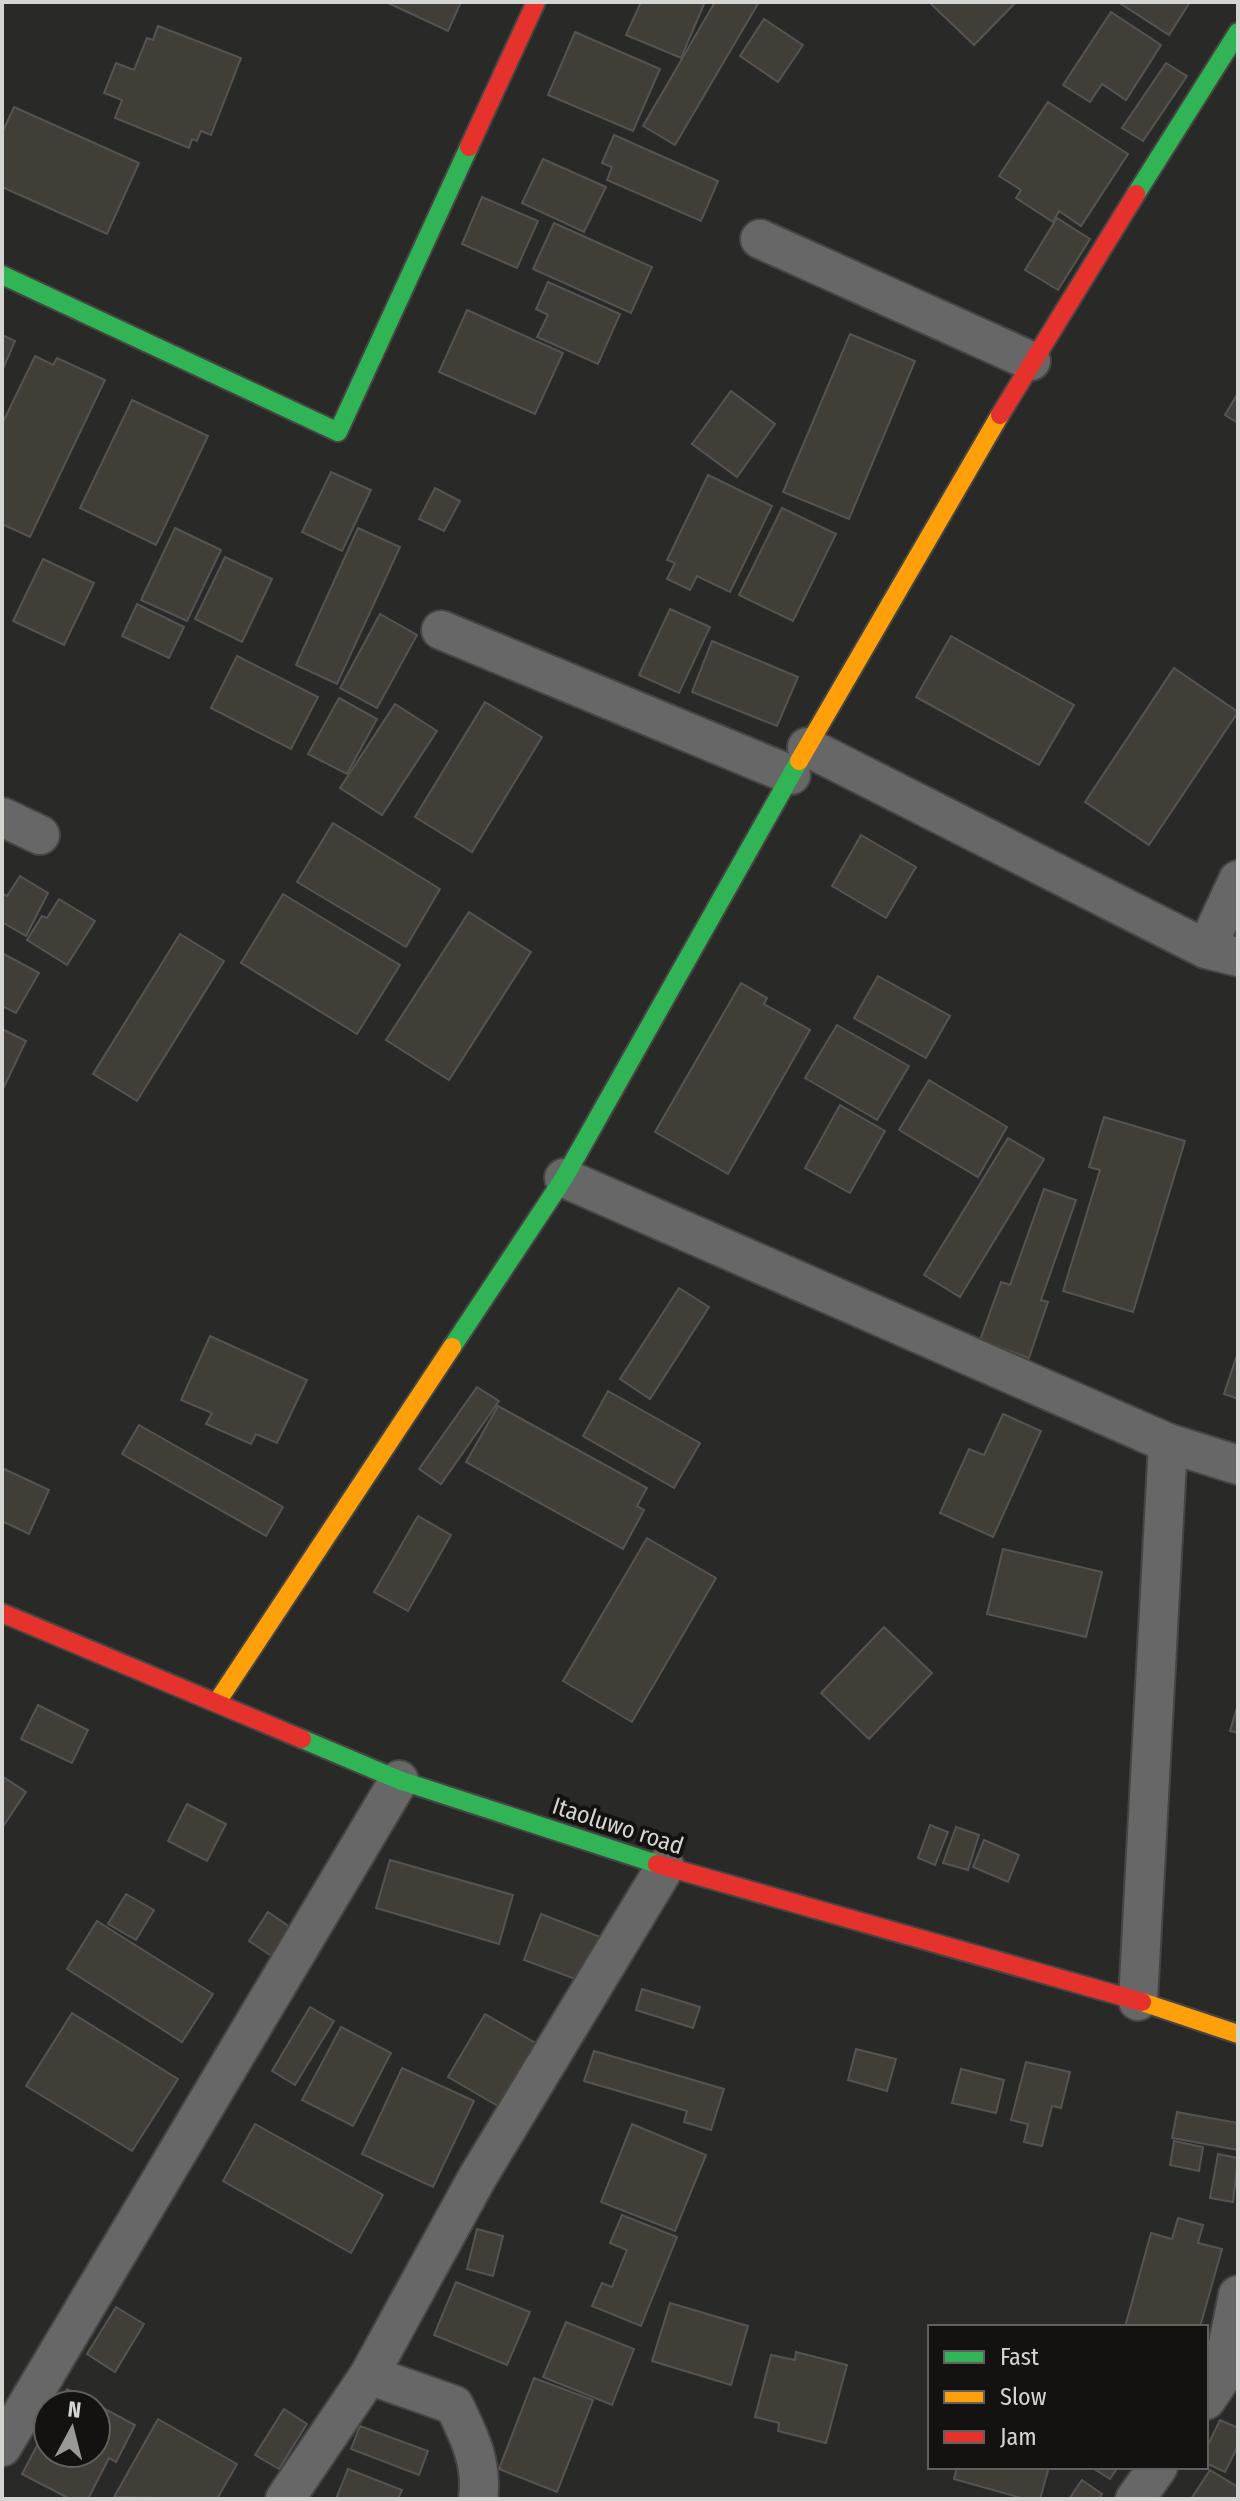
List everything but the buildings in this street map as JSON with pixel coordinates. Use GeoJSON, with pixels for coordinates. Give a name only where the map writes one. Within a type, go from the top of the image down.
{"type":"FeatureCollection","features":[{"type":"Feature","properties":{"kind":"street"},"geometry":{"type":"LineString","coordinates":[[2,275],[338,432],[536,2]]}},
{"type":"Feature","properties":{"kind":"street"},"geometry":{"type":"LineString","coordinates":[[217,1702],[564,1178],[799,761],[1031,361],[1238,32]]}},
{"type":"Feature","properties":{"kind":"street"},"geometry":{"type":"LineString","coordinates":[[760,239],[1031,361]]}},
{"type":"Feature","properties":{"kind":"street"},"geometry":{"type":"LineString","coordinates":[[441,630],[799,761],[1222,953],[1238,880]]}},
{"type":"Feature","properties":{"kind":"street"},"geometry":{"type":"LineString","coordinates":[[2,817],[40,835]]}},
{"type":"Feature","properties":{"kind":"street"},"geometry":{"type":"LineString","coordinates":[[564,1178],[1168,1443],[1238,1465]]}},
{"type":"Feature","properties":{"kind":"street"},"geometry":{"type":"LineString","coordinates":[[1138,2001],[1168,1443]]}},
{"type":"Feature","properties":{"kind":"street","name":"Itaoluwo road"},"geometry":{"type":"LineString","coordinates":[[2,1613],[399,1780],[665,1867],[1138,2001],[1238,2034]]}},
{"type":"Feature","properties":{"kind":"street"},"geometry":{"type":"LineString","coordinates":[[2,2447],[399,1780]]}},
{"type":"Feature","properties":{"kind":"street"},"geometry":{"type":"LineString","coordinates":[[285,2499],[369,2375],[477,2178],[665,1867]]}},
{"type":"Feature","properties":{"kind":"street"},"geometry":{"type":"LineString","coordinates":[[1222,2395],[1238,2295]]}},
{"type":"Feature","properties":{"kind":"street"},"geometry":{"type":"LineString","coordinates":[[369,2375],[454,2405],[476,2456],[478,2499]]}},
{"type":"Feature","properties":{"kind":"street"},"geometry":{"type":"LineString","coordinates":[[1135,2499],[1157,2469]]}},
{"type":"Feature","properties":{"kind":"traffic: fast"},"geometry":{"type":"LineString","coordinates":[[1136,194],[1238,32]]}},
{"type":"Feature","properties":{"kind":"traffic: fast"},"geometry":{"type":"LineString","coordinates":[[2,275],[338,432],[469,147]]}},
{"type":"Feature","properties":{"kind":"traffic: fast"},"geometry":{"type":"LineString","coordinates":[[452,1347],[564,1178],[799,761]]}},
{"type":"Feature","properties":{"kind":"traffic: fast"},"geometry":{"type":"LineString","coordinates":[[302,1739],[399,1780],[657,1864]]}},
{"type":"Feature","properties":{"kind":"traffic: slow"},"geometry":{"type":"LineString","coordinates":[[799,761],[1000,415]]}},
{"type":"Feature","properties":{"kind":"traffic: slow"},"geometry":{"type":"LineString","coordinates":[[217,1702],[452,1347]]}},
{"type":"Feature","properties":{"kind":"traffic: slow"},"geometry":{"type":"LineString","coordinates":[[1142,2002],[1238,2034]]}},
{"type":"Feature","properties":{"kind":"traffic: jam"},"geometry":{"type":"LineString","coordinates":[[469,147],[536,2]]}},
{"type":"Feature","properties":{"kind":"traffic: jam"},"geometry":{"type":"LineString","coordinates":[[1000,415],[1136,194]]}},
{"type":"Feature","properties":{"kind":"traffic: jam"},"geometry":{"type":"LineString","coordinates":[[2,1613],[302,1739]]}},
{"type":"Feature","properties":{"kind":"traffic: jam"},"geometry":{"type":"LineString","coordinates":[[657,1864],[1142,2002]]}}]}
